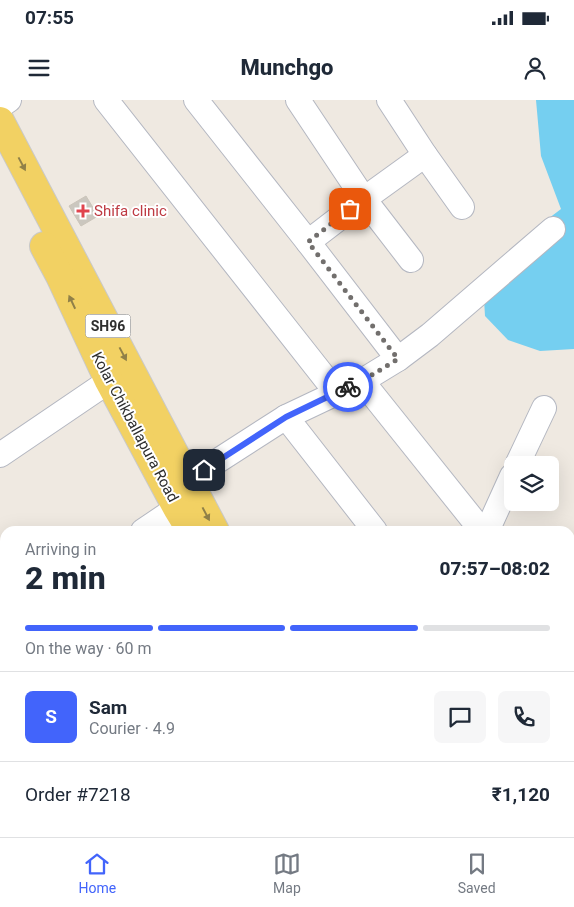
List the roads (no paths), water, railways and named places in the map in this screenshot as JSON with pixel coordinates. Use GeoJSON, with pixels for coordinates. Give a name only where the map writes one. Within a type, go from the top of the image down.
{"type":"FeatureCollection","features":[{"type":"Feature","properties":{"kind":"main road","name":"Kolar Chikballapura Road"},"geometry":{"type":"LineString","coordinates":[[0,121],[178,493],[189,526]]}},
{"type":"Feature","properties":{"kind":"main road","name":"Kolar Chikballapura Road"},"geometry":{"type":"LineString","coordinates":[[0,161],[60,276],[109,381],[178,493],[210,526]]}},
{"type":"Feature","properties":{"kind":"street"},"geometry":{"type":"LineString","coordinates":[[0,106],[9,100]]}},
{"type":"Feature","properties":{"kind":"street"},"geometry":{"type":"LineString","coordinates":[[106,100],[336,392]]}},
{"type":"Feature","properties":{"kind":"street"},"geometry":{"type":"LineString","coordinates":[[196,100],[398,359]]}},
{"type":"Feature","properties":{"kind":"street"},"geometry":{"type":"LineString","coordinates":[[389,100],[462,207]]}},
{"type":"Feature","properties":{"kind":"street"},"geometry":{"type":"LineString","coordinates":[[308,104],[364,198],[411,260]]}},
{"type":"Feature","properties":{"kind":"street"},"geometry":{"type":"LineString","coordinates":[[308,242],[364,198],[425,155]]}},
{"type":"Feature","properties":{"kind":"street"},"geometry":{"type":"LineString","coordinates":[[148,526],[178,493],[286,417],[362,381],[398,359],[430,335],[552,229]]}},
{"type":"Feature","properties":{"kind":"street"},"geometry":{"type":"LineString","coordinates":[[0,455],[109,381]]}},
{"type":"Feature","properties":{"kind":"street"},"geometry":{"type":"LineString","coordinates":[[362,381],[478,526]]}},
{"type":"Feature","properties":{"kind":"street"},"geometry":{"type":"LineString","coordinates":[[521,456],[544,408]]}},
{"type":"Feature","properties":{"kind":"street"},"geometry":{"type":"LineString","coordinates":[[286,417],[371,526]]}},
{"type":"Feature","properties":{"kind":"street"},"geometry":{"type":"LineString","coordinates":[[489,526],[504,494]]}},
{"type":"Feature","properties":{"kind":"water"},"geometry":{"type":"Polygon","coordinates":[[[536,100],[574,100],[574,349],[540,351],[508,340],[485,316],[483,282],[532,231],[561,209],[541,156],[536,100]]]}},
{"type":"Feature","properties":{"kind":"place","name":"Shifa clinic"},"geometry":{"type":"Point","coordinates":[83,211]}}]}
